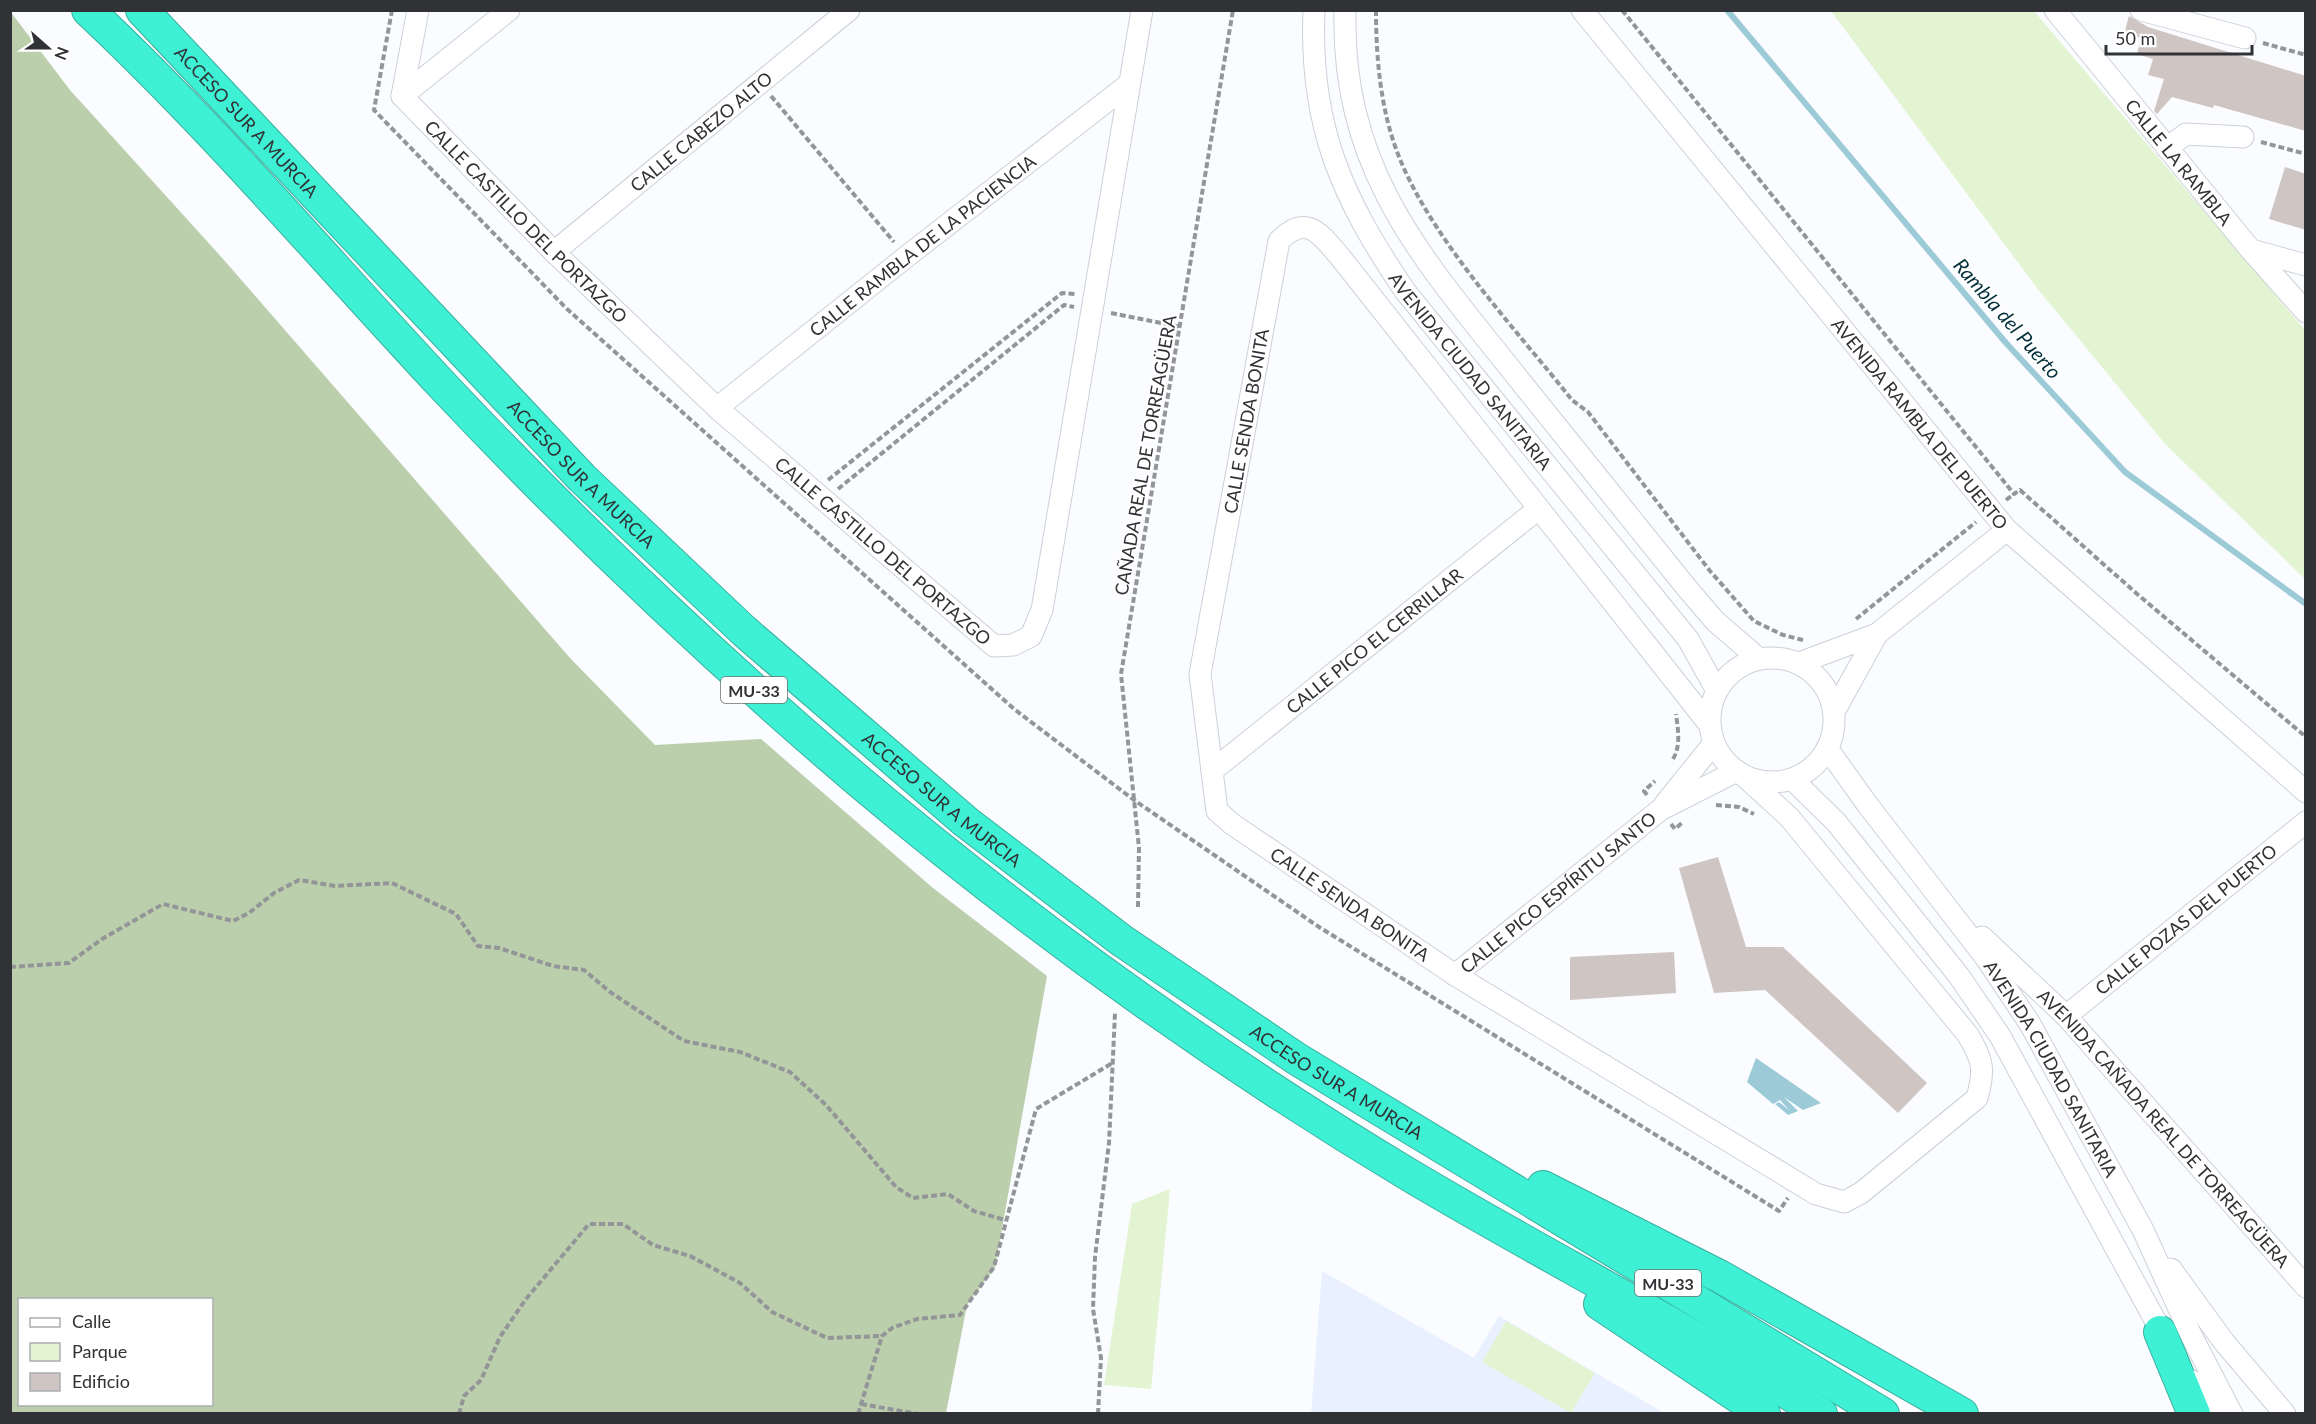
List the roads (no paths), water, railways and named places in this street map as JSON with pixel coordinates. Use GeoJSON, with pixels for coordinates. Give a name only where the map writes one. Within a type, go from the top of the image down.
{"type":"FeatureCollection","features":[{"type":"Feature","properties":{"kind":"highway","name":"ACCESO SUR A MURCIA"},"geometry":{"type":"LineString","coordinates":[[88,10],[181,102],[446,389],[558,505],[718,659],[862,783],[1014,906],[1102,970],[1309,1113],[1527,1244],[1700,1339],[1821,1413]]}},
{"type":"Feature","properties":{"kind":"highway","name":"ACCESO SUR A MURCIA"},"geometry":{"type":"LineString","coordinates":[[142,10],[203,72],[467,359],[582,478],[663,557],[816,696],[966,822],[1121,940],[1297,1059],[1883,1413]]}},
{"type":"Feature","properties":{"kind":"highway"},"geometry":{"type":"LineString","coordinates":[[1452,1154],[1549,1189],[1721,1276],[1962,1413]]}},
{"type":"Feature","properties":{"kind":"highway"},"geometry":{"type":"LineString","coordinates":[[1527,1244],[1607,1310],[1764,1413]]}},
{"type":"Feature","properties":{"kind":"highway"},"geometry":{"type":"LineString","coordinates":[[2160,1332],[2194,1413]]}},
{"type":"Feature","properties":{"kind":"street"},"geometry":{"type":"LineString","coordinates":[[402,96],[418,10]]}},
{"type":"Feature","properties":{"kind":"street"},"geometry":{"type":"LineString","coordinates":[[402,96],[509,10]]}},
{"type":"Feature","properties":{"kind":"street","name":"CALLE CABEZO ALTO"},"geometry":{"type":"LineString","coordinates":[[554,252],[849,10]]}},
{"type":"Feature","properties":{"kind":"street","name":"CALLE CASTILLO DEL PORTAZGO"},"geometry":{"type":"LineString","coordinates":[[402,96],[554,252],[717,408],[994,646],[1013,645],[1031,636],[1041,610],[1142,10]]}},
{"type":"Feature","properties":{"kind":"street","name":"AVENIDA CIUDAD SANITARIA"},"geometry":{"type":"LineString","coordinates":[[1314,10],[1317,87],[1331,154],[1341,183],[1374,246],[1405,291],[1688,639],[1717,691]]}},
{"type":"Feature","properties":{"kind":"street","name":"AVENIDA CIUDAD SANITARIA"},"geometry":{"type":"LineString","coordinates":[[1345,10],[1353,112],[1375,175],[1411,242],[1686,588],[1729,634],[1759,659]]}},
{"type":"Feature","properties":{"kind":"street","name":"AVENIDA RAMBLA DEL PUERTO"},"geometry":{"type":"LineString","coordinates":[[1582,10],[2007,530],[2306,792]]}},
{"type":"Feature","properties":{"kind":"street","name":"CALLE LA RAMBLA"},"geometry":{"type":"LineString","coordinates":[[2055,10],[2250,249],[2306,312]]}},
{"type":"Feature","properties":{"kind":"street"},"geometry":{"type":"LineString","coordinates":[[2141,10],[2245,38]]}},
{"type":"Feature","properties":{"kind":"street","name":"CALLE RAMBLA DE LA PACIENCIA"},"geometry":{"type":"LineString","coordinates":[[717,408],[906,257],[1129,84]]}},
{"type":"Feature","properties":{"kind":"street"},"geometry":{"type":"LineString","coordinates":[[2167,148],[2186,134],[2243,137]]}},
{"type":"Feature","properties":{"kind":"street","name":"CALLE SENDA BONITA"},"geometry":{"type":"LineString","coordinates":[[1538,509],[1319,233],[1305,226],[1291,229],[1279,241],[1200,674],[1217,811],[1232,824],[1455,975],[1816,1194],[1844,1202],[1861,1193],[1977,1098],[1984,1074],[1979,1053],[1960,1026],[1789,817],[1740,774]]}},
{"type":"Feature","properties":{"kind":"street"},"geometry":{"type":"LineString","coordinates":[[2250,249],[2306,265]]}},
{"type":"Feature","properties":{"kind":"street"},"geometry":{"type":"LineString","coordinates":[[1538,509],[1712,733],[1724,760],[1740,774],[1767,782],[1792,779],[1806,772],[1827,748],[1833,731],[1834,712],[1829,695],[1819,680],[1798,663],[1773,657],[1759,659],[1734,670],[1717,691],[1712,733]]}},
{"type":"Feature","properties":{"kind":"street","name":"CALLE PICO EL CERRILLAR"},"geometry":{"type":"LineString","coordinates":[[1212,771],[1538,509]]}},
{"type":"Feature","properties":{"kind":"street"},"geometry":{"type":"LineString","coordinates":[[1798,663],[1877,634],[2007,530]]}},
{"type":"Feature","properties":{"kind":"street"},"geometry":{"type":"LineString","coordinates":[[1834,712],[1877,634]]}},
{"type":"Feature","properties":{"kind":"street","name":"CALLE PICO ESPÍRITU SANTO"},"geometry":{"type":"LineString","coordinates":[[1660,810],[1712,733]]}},
{"type":"Feature","properties":{"kind":"street","name":"AVENIDA CIUDAD SANITARIA"},"geometry":{"type":"LineString","coordinates":[[1827,748],[1867,804],[1986,958],[2030,1024],[2143,1230],[2190,1333],[2232,1413]]}},
{"type":"Feature","properties":{"kind":"street","name":"CALLE PICO ESPÍRITU SANTO"},"geometry":{"type":"LineString","coordinates":[[1455,975],[1660,810],[1740,774]]}},
{"type":"Feature","properties":{"kind":"street","name":"AVENIDA CIUDAD SANITARIA"},"geometry":{"type":"LineString","coordinates":[[1792,779],[1843,831],[1959,976],[2000,1036],[2045,1115],[2160,1332],[2213,1413]]}},
{"type":"Feature","properties":{"kind":"street","name":"CALLE POZAS DEL PUERTO"},"geometry":{"type":"LineString","coordinates":[[2066,1016],[2306,822]]}},
{"type":"Feature","properties":{"kind":"street","name":"AVENIDA CAÑADA REAL DE TORREAGÜERA"},"geometry":{"type":"LineString","coordinates":[[1940,897],[2066,1016],[2306,1287]]}},
{"type":"Feature","properties":{"kind":"street"},"geometry":{"type":"LineString","coordinates":[[2143,1230],[2223,1342],[2285,1413]]}},
{"type":"Feature","properties":{"kind":"water"},"geometry":{"type":"Polygon","coordinates":[[[1756,1058],[1821,1103],[1803,1110],[1784,1097],[1798,1111],[1788,1115],[1775,1104],[1779,1102],[1789,1110],[1780,1100],[1773,1104],[1747,1082],[1756,1058]]]}},
{"type":"Feature","properties":{"kind":"waterway","name":"Rambla del Puerto"},"geometry":{"type":"LineString","coordinates":[[1727,10],[2006,343],[2125,472],[2306,604]]}}]}
